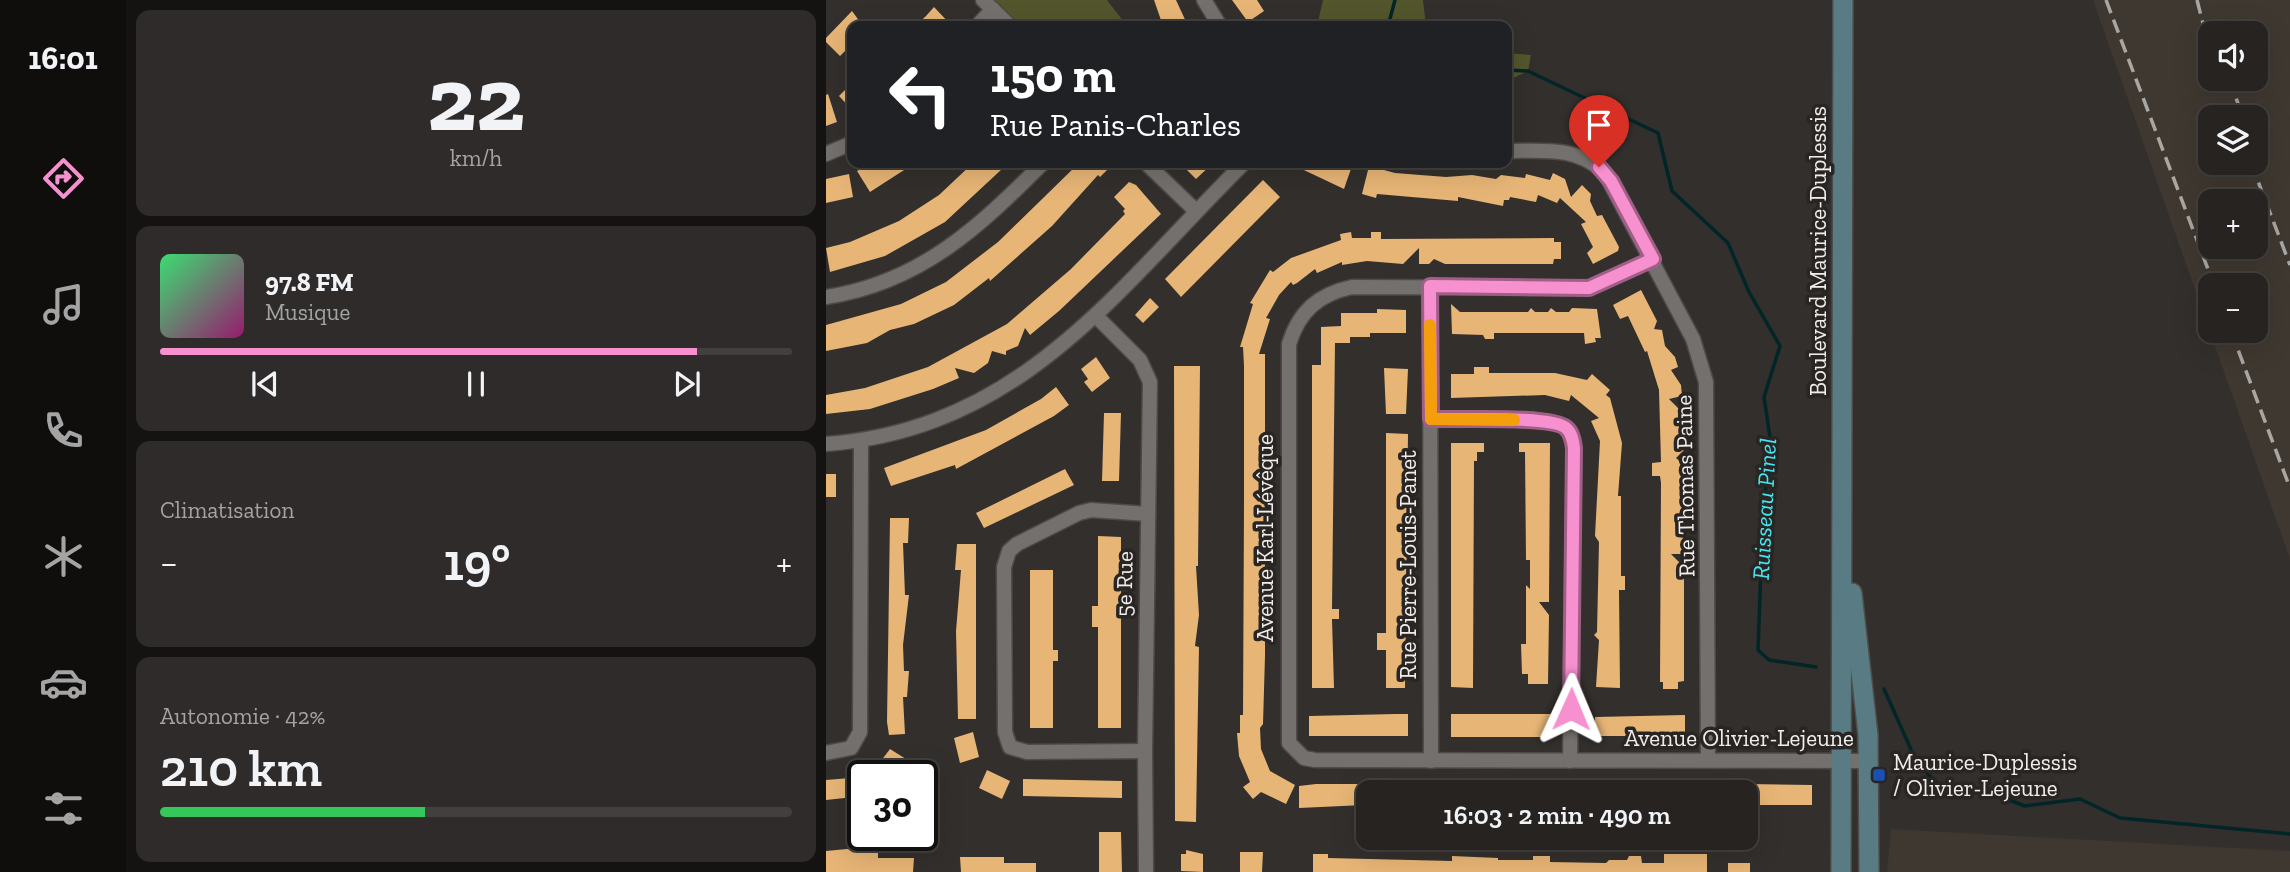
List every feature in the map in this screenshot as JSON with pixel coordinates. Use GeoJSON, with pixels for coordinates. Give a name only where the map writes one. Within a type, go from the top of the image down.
{"type":"FeatureCollection","features":[{"type":"Feature","properties":{"kind":"street"},"geometry":{"type":"LineString","coordinates":[[1204,0],[1217,21]]}},
{"type":"Feature","properties":{"kind":"street","name":"Boulevard Maurice-Duplessis"},"geometry":{"type":"LineString","coordinates":[[1841,872],[1843,0]]}},
{"type":"Feature","properties":{"kind":"street"},"geometry":{"type":"LineString","coordinates":[[980,21],[988,5],[1005,21]]}},
{"type":"Feature","properties":{"kind":"street"},"geometry":{"type":"LineString","coordinates":[[826,154],[847,145]]}},
{"type":"Feature","properties":{"kind":"street","name":"Rue Thomas Paine"},"geometry":{"type":"LineString","coordinates":[[1512,151],[1566,152],[1591,161],[1611,181],[1693,338],[1706,382],[1708,760]]}},
{"type":"Feature","properties":{"kind":"street"},"geometry":{"type":"LineString","coordinates":[[826,297],[847,294],[903,276],[941,253],[979,224],[1038,168]]}},
{"type":"Feature","properties":{"kind":"street"},"geometry":{"type":"LineString","coordinates":[[1151,168],[1196,211]]}},
{"type":"Feature","properties":{"kind":"street"},"geometry":{"type":"LineString","coordinates":[[826,444],[860,442],[935,421],[987,397],[1055,352],[1097,317],[1239,168]]}},
{"type":"Feature","properties":{"kind":"street"},"geometry":{"type":"LineString","coordinates":[[1430,286],[1589,288],[1653,259]]}},
{"type":"Feature","properties":{"kind":"street","name":"Avenue Karl-Lévêque"},"geometry":{"type":"LineString","coordinates":[[1315,760],[1304,758],[1296,752],[1287,732],[1289,344],[1297,323],[1320,298],[1352,287],[1430,286]]}},
{"type":"Feature","properties":{"kind":"street","name":"Rue Pierre-Louis-Panet"},"geometry":{"type":"LineString","coordinates":[[1430,286],[1431,761]]}},
{"type":"Feature","properties":{"kind":"street","name":"5e Rue"},"geometry":{"type":"LineString","coordinates":[[1097,317],[1140,360],[1149,374],[1146,872]]}},
{"type":"Feature","properties":{"kind":"street"},"geometry":{"type":"LineString","coordinates":[[1431,419],[1547,420],[1566,428],[1572,437],[1570,761]]}},
{"type":"Feature","properties":{"kind":"street"},"geometry":{"type":"LineString","coordinates":[[826,753],[851,748],[860,732],[860,442]]}},
{"type":"Feature","properties":{"kind":"street","name":"Boulevard Maurice-Duplessis"},"geometry":{"type":"LineString","coordinates":[[1842,502],[1867,721],[1869,872]]}},
{"type":"Feature","properties":{"kind":"street"},"geometry":{"type":"LineString","coordinates":[[1145,751],[1027,752],[1010,747],[1005,732],[1004,567],[1009,551],[1017,544],[1079,513],[1091,510],[1148,514]]}},
{"type":"Feature","properties":{"kind":"street","name":"Avenue Olivier-Lejeune"},"geometry":{"type":"LineString","coordinates":[[1315,760],[1868,761]]}},
{"type":"Feature","properties":{"kind":"shaded area"},"geometry":{"type":"Polygon","coordinates":[[[2093,0],[2290,0],[2290,559],[2214,343],[2268,343],[2268,273],[2198,273],[2198,298],[2093,0]]]}},
{"type":"Feature","properties":{"kind":"shaded area"},"geometry":{"type":"Polygon","coordinates":[[[1891,829],[2290,851],[2290,872],[1887,872],[1891,829]]]}},
{"type":"Feature","properties":{"kind":"green space"},"geometry":{"type":"Polygon","coordinates":[[[980,0],[1107,0],[1123,21],[1004,21],[980,0]]]}},
{"type":"Feature","properties":{"kind":"green space"},"geometry":{"type":"Polygon","coordinates":[[[1323,0],[1423,0],[1425,21],[1318,21],[1323,0]]]}},
{"type":"Feature","properties":{"kind":"green space"},"geometry":{"type":"Polygon","coordinates":[[[1512,53],[1531,55],[1528,71],[1512,79],[1512,53]]]}},
{"type":"Feature","properties":{"kind":"building"},"geometry":{"type":"Polygon","coordinates":[[[1154,0],[1176,0],[1186,21],[1161,21],[1154,0]]]}},
{"type":"Feature","properties":{"kind":"building"},"geometry":{"type":"Polygon","coordinates":[[[1232,0],[1257,0],[1264,11],[1247,21],[1232,0]]]}},
{"type":"Feature","properties":{"kind":"building"},"geometry":{"type":"Polygon","coordinates":[[[934,7],[947,21],[920,21],[934,7]]]}},
{"type":"Feature","properties":{"kind":"building"},"geometry":{"type":"Polygon","coordinates":[[[852,11],[859,21],[847,21],[847,49],[840,56],[826,42],[826,38],[852,11]]]}},
{"type":"Feature","properties":{"kind":"building"},"geometry":{"type":"Polygon","coordinates":[[[847,88],[847,105],[839,96],[847,88]]]}},
{"type":"Feature","properties":{"kind":"building"},"geometry":{"type":"Polygon","coordinates":[[[828,94],[837,122],[826,126],[826,95],[828,94]]]}},
{"type":"Feature","properties":{"kind":"building"},"geometry":{"type":"Polygon","coordinates":[[[862,168],[907,168],[870,192],[857,171],[862,168]]]}},
{"type":"Feature","properties":{"kind":"building"},"geometry":{"type":"Polygon","coordinates":[[[968,168],[1002,169],[945,222],[885,256],[830,272],[826,248],[850,242],[899,221],[939,195],[968,168]]]}},
{"type":"Feature","properties":{"kind":"building"},"geometry":{"type":"Polygon","coordinates":[[[1074,168],[1109,168],[1100,177],[1098,175],[1052,226],[990,281],[989,278],[954,305],[914,324],[890,330],[867,343],[826,351],[826,325],[901,304],[946,282],[998,242],[1074,168]]]}},
{"type":"Feature","properties":{"kind":"building"},"geometry":{"type":"Polygon","coordinates":[[[1185,168],[1208,168],[1196,179],[1185,168]]]}},
{"type":"Feature","properties":{"kind":"building"},"geometry":{"type":"Polygon","coordinates":[[[1300,168],[1351,168],[1344,189],[1300,168]]]}},
{"type":"Feature","properties":{"kind":"building"},"geometry":{"type":"Polygon","coordinates":[[[1368,168],[1395,173],[1446,177],[1472,175],[1496,179],[1501,175],[1525,178],[1526,174],[1550,180],[1553,173],[1565,179],[1571,197],[1582,185],[1591,194],[1590,201],[1597,216],[1602,215],[1619,247],[1618,251],[1593,264],[1587,253],[1593,247],[1581,224],[1586,222],[1560,198],[1557,203],[1538,195],[1536,202],[1510,197],[1509,200],[1504,200],[1503,206],[1458,197],[1458,201],[1377,194],[1376,198],[1362,194],[1368,168]]]}},
{"type":"Feature","properties":{"kind":"building"},"geometry":{"type":"Polygon","coordinates":[[[849,174],[853,197],[826,203],[826,179],[849,174]]]}},
{"type":"Feature","properties":{"kind":"building"},"geometry":{"type":"Polygon","coordinates":[[[1263,180],[1280,197],[1181,297],[1165,279],[1263,180]]]}},
{"type":"Feature","properties":{"kind":"building"},"geometry":{"type":"Polygon","coordinates":[[[1129,182],[1136,185],[1161,214],[1059,311],[1030,335],[1025,328],[1018,346],[1006,351],[1006,355],[992,351],[988,363],[974,373],[955,368],[959,378],[933,389],[870,409],[826,414],[826,395],[865,388],[928,367],[1007,324],[1071,269],[1125,214],[1125,209],[1114,197],[1129,182]]]}},
{"type":"Feature","properties":{"kind":"building"},"geometry":{"type":"Polygon","coordinates":[[[1351,232],[1352,238],[1371,238],[1371,232],[1381,232],[1381,239],[1554,238],[1554,242],[1561,242],[1561,259],[1554,259],[1553,264],[1445,264],[1434,259],[1429,264],[1419,264],[1419,248],[1403,264],[1367,261],[1342,265],[1342,262],[1317,273],[1315,269],[1293,285],[1291,282],[1279,295],[1266,318],[1270,319],[1259,354],[1265,354],[1265,656],[1263,724],[1260,728],[1261,749],[1270,771],[1295,785],[1286,804],[1261,792],[1253,799],[1243,787],[1250,782],[1239,756],[1237,733],[1240,733],[1240,715],[1243,715],[1244,504],[1244,366],[1243,347],[1240,347],[1253,304],[1250,303],[1270,270],[1273,272],[1291,258],[1341,240],[1340,234],[1351,232]]]}},
{"type":"Feature","properties":{"kind":"building"},"geometry":{"type":"Polygon","coordinates":[[[1641,290],[1657,321],[1654,329],[1662,330],[1665,346],[1675,357],[1678,367],[1671,370],[1681,385],[1682,396],[1669,399],[1684,414],[1684,450],[1676,458],[1684,465],[1683,554],[1671,554],[1684,567],[1684,681],[1678,682],[1678,689],[1663,689],[1663,682],[1660,682],[1661,483],[1660,476],[1652,476],[1652,463],[1661,462],[1659,390],[1647,351],[1645,352],[1628,316],[1620,319],[1613,305],[1641,290]]]}},
{"type":"Feature","properties":{"kind":"building"},"geometry":{"type":"Polygon","coordinates":[[[1150,298],[1159,307],[1143,323],[1135,315],[1150,298]]]}},
{"type":"Feature","properties":{"kind":"building"},"geometry":{"type":"Polygon","coordinates":[[[1451,304],[1460,312],[1528,312],[1531,308],[1535,312],[1548,312],[1551,308],[1556,312],[1569,312],[1572,308],[1597,309],[1601,338],[1595,338],[1596,342],[1585,344],[1584,333],[1494,333],[1494,339],[1485,339],[1483,335],[1452,334],[1451,304]]]}},
{"type":"Feature","properties":{"kind":"building"},"geometry":{"type":"Polygon","coordinates":[[[1377,309],[1406,310],[1406,333],[1370,333],[1370,337],[1350,337],[1350,343],[1335,343],[1332,609],[1339,609],[1339,619],[1332,619],[1334,688],[1312,688],[1312,365],[1321,365],[1321,327],[1341,326],[1341,313],[1377,313],[1377,309]]]}},
{"type":"Feature","properties":{"kind":"building"},"geometry":{"type":"Polygon","coordinates":[[[1096,357],[1110,378],[1092,392],[1084,382],[1088,379],[1081,369],[1096,357]]]}},
{"type":"Feature","properties":{"kind":"building"},"geometry":{"type":"Polygon","coordinates":[[[1174,366],[1200,366],[1196,566],[1199,615],[1195,646],[1199,647],[1196,822],[1175,821],[1174,366]]]}},
{"type":"Feature","properties":{"kind":"building"},"geometry":{"type":"Polygon","coordinates":[[[1474,367],[1489,367],[1489,373],[1555,373],[1587,380],[1592,374],[1610,390],[1606,395],[1610,398],[1622,443],[1618,496],[1621,496],[1621,576],[1625,576],[1625,590],[1619,590],[1620,688],[1596,687],[1599,640],[1594,635],[1597,632],[1599,542],[1595,536],[1600,441],[1591,421],[1599,418],[1571,395],[1569,401],[1545,395],[1451,398],[1451,374],[1474,374],[1474,367]]]}},
{"type":"Feature","properties":{"kind":"building"},"geometry":{"type":"Polygon","coordinates":[[[1384,368],[1408,369],[1406,414],[1386,414],[1384,368]]]}},
{"type":"Feature","properties":{"kind":"building"},"geometry":{"type":"Polygon","coordinates":[[[1056,387],[1069,405],[1054,416],[956,469],[955,465],[891,486],[884,468],[986,430],[1041,399],[1056,387]]]}},
{"type":"Feature","properties":{"kind":"building"},"geometry":{"type":"Polygon","coordinates":[[[1104,413],[1121,413],[1119,481],[1102,481],[1104,413]]]}},
{"type":"Feature","properties":{"kind":"building"},"geometry":{"type":"Polygon","coordinates":[[[1386,433],[1408,434],[1405,688],[1386,688],[1386,650],[1377,650],[1377,633],[1386,633],[1386,433]]]}},
{"type":"Feature","properties":{"kind":"building"},"geometry":{"type":"Polygon","coordinates":[[[1451,443],[1484,443],[1484,452],[1477,452],[1477,461],[1474,461],[1473,688],[1451,687],[1451,443]]]}},
{"type":"Feature","properties":{"kind":"building"},"geometry":{"type":"Polygon","coordinates":[[[1519,443],[1550,443],[1549,602],[1539,602],[1549,615],[1548,684],[1528,684],[1528,674],[1522,674],[1521,644],[1526,644],[1526,585],[1530,589],[1530,560],[1526,560],[1525,452],[1519,452],[1519,443]]]}},
{"type":"Feature","properties":{"kind":"building"},"geometry":{"type":"Polygon","coordinates":[[[1065,469],[1074,485],[984,528],[976,513],[1065,469]]]}},
{"type":"Feature","properties":{"kind":"building"},"geometry":{"type":"Polygon","coordinates":[[[826,474],[836,474],[836,497],[826,497],[826,474]]]}},
{"type":"Feature","properties":{"kind":"building"},"geometry":{"type":"Polygon","coordinates":[[[890,518],[909,518],[908,543],[903,543],[905,595],[909,595],[903,645],[904,671],[909,671],[907,697],[903,697],[905,734],[889,735],[887,722],[890,518]]]}},
{"type":"Feature","properties":{"kind":"building"},"geometry":{"type":"Polygon","coordinates":[[[1098,536],[1121,537],[1121,728],[1098,728],[1098,627],[1092,627],[1092,606],[1098,606],[1098,536]]]}},
{"type":"Feature","properties":{"kind":"building"},"geometry":{"type":"Polygon","coordinates":[[[957,544],[976,544],[976,719],[958,719],[956,631],[961,570],[955,570],[957,544]]]}},
{"type":"Feature","properties":{"kind":"building"},"geometry":{"type":"Polygon","coordinates":[[[1030,570],[1053,570],[1053,650],[1058,650],[1058,661],[1053,661],[1053,728],[1030,728],[1030,570]]]}},
{"type":"Feature","properties":{"kind":"building"},"geometry":{"type":"Polygon","coordinates":[[[1408,714],[1408,736],[1309,736],[1309,716],[1408,714]]]}},
{"type":"Feature","properties":{"kind":"building"},"geometry":{"type":"Polygon","coordinates":[[[1451,714],[1551,714],[1551,737],[1451,737],[1451,714]]]}},
{"type":"Feature","properties":{"kind":"building"},"geometry":{"type":"Polygon","coordinates":[[[1685,715],[1685,736],[1595,736],[1595,717],[1685,715]]]}},
{"type":"Feature","properties":{"kind":"building"},"geometry":{"type":"Polygon","coordinates":[[[973,732],[979,757],[960,763],[954,738],[973,732]]]}},
{"type":"Feature","properties":{"kind":"building"},"geometry":{"type":"Polygon","coordinates":[[[890,749],[906,759],[905,760],[882,760],[890,749]]]}},
{"type":"Feature","properties":{"kind":"building"},"geometry":{"type":"Polygon","coordinates":[[[987,770],[1010,781],[1002,799],[979,788],[987,770]]]}},
{"type":"Feature","properties":{"kind":"building"},"geometry":{"type":"Polygon","coordinates":[[[847,778],[847,798],[826,800],[826,780],[847,778]]]}},
{"type":"Feature","properties":{"kind":"building"},"geometry":{"type":"Polygon","coordinates":[[[1023,779],[1122,781],[1122,798],[1023,796],[1023,779]]]}},
{"type":"Feature","properties":{"kind":"building"},"geometry":{"type":"Polygon","coordinates":[[[1356,784],[1356,805],[1299,808],[1299,786],[1356,784]]]}},
{"type":"Feature","properties":{"kind":"building"},"geometry":{"type":"Polygon","coordinates":[[[1758,784],[1812,785],[1812,805],[1758,805],[1758,784]]]}},
{"type":"Feature","properties":{"kind":"building"},"geometry":{"type":"Polygon","coordinates":[[[1099,832],[1121,832],[1122,872],[1099,872],[1099,832]]]}},
{"type":"Feature","properties":{"kind":"building"},"geometry":{"type":"Polygon","coordinates":[[[1186,850],[1203,854],[1203,872],[1181,871],[1181,854],[1186,854],[1186,850]]]}},
{"type":"Feature","properties":{"kind":"building"},"geometry":{"type":"Polygon","coordinates":[[[826,851],[878,851],[878,858],[914,858],[913,872],[826,872],[826,851]]]}},
{"type":"Feature","properties":{"kind":"building"},"geometry":{"type":"Polygon","coordinates":[[[1240,852],[1263,852],[1262,872],[1240,872],[1240,852]]]}},
{"type":"Feature","properties":{"kind":"building"},"geometry":{"type":"Polygon","coordinates":[[[1313,854],[1328,854],[1328,858],[1452,861],[1452,856],[1533,860],[1533,856],[1550,856],[1550,862],[1606,863],[1609,860],[1627,860],[1629,856],[1641,856],[1642,863],[1664,863],[1664,854],[1707,854],[1707,872],[1313,872],[1313,854]]]}},
{"type":"Feature","properties":{"kind":"building"},"geometry":{"type":"Polygon","coordinates":[[[960,857],[1004,857],[1004,863],[1036,863],[1036,872],[961,872],[960,857]]]}},
{"type":"Feature","properties":{"kind":"building"},"geometry":{"type":"Polygon","coordinates":[[[1728,863],[1750,863],[1750,872],[1728,872],[1728,863]]]}},
{"type":"Feature","properties":{"kind":"waterway","name":"Ruisseau Pinel"},"geometry":{"type":"LineString","coordinates":[[1389,21],[1395,0]]}},
{"type":"Feature","properties":{"kind":"waterway","name":"Ruisseau Pinel"},"geometry":{"type":"LineString","coordinates":[[1512,70],[1528,71],[1658,133],[1672,191],[1728,243],[1749,292],[1780,346],[1764,397],[1771,444],[1763,512],[1758,650],[1769,660],[1816,667]]}},
{"type":"Feature","properties":{"kind":"waterway","name":"Ruisseau Pinel"},"geometry":{"type":"LineString","coordinates":[[1884,689],[1917,763],[1945,791],[1988,792],[2025,806],[2080,799],[2120,818],[2290,834]]}},
{"type":"Feature","properties":{"kind":"railway"},"geometry":{"type":"LineString","coordinates":[[2106,0],[2209,273]]}},
{"type":"Feature","properties":{"kind":"railway"},"geometry":{"type":"LineString","coordinates":[[2197,0],[2202,21]]}},
{"type":"Feature","properties":{"kind":"railway"},"geometry":{"type":"LineString","coordinates":[[2233,91],[2239,105]]}},
{"type":"Feature","properties":{"kind":"railway"},"geometry":{"type":"LineString","coordinates":[[2256,175],[2290,265]]}},
{"type":"Feature","properties":{"kind":"railway"},"geometry":{"type":"LineString","coordinates":[[2236,343],[2290,488]]}},
{"type":"Feature","properties":{"kind":"slow traffic"},"geometry":{"type":"LineString","coordinates":[[1430,325],[1431,419],[1514,420]]}},
{"type":"Feature","properties":{"kind":"place","name":"Maurice-Duplessis / Olivier-Lejeune"},"geometry":{"type":"Point","coordinates":[1879,775]}},
{"type":"Feature","properties":{"kind":"route"},"geometry":{"type":"LineString","coordinates":[[1571,709],[1572,437],[1566,428],[1547,420],[1431,419],[1430,286],[1589,288],[1653,259],[1611,181],[1599,167]]}}]}
